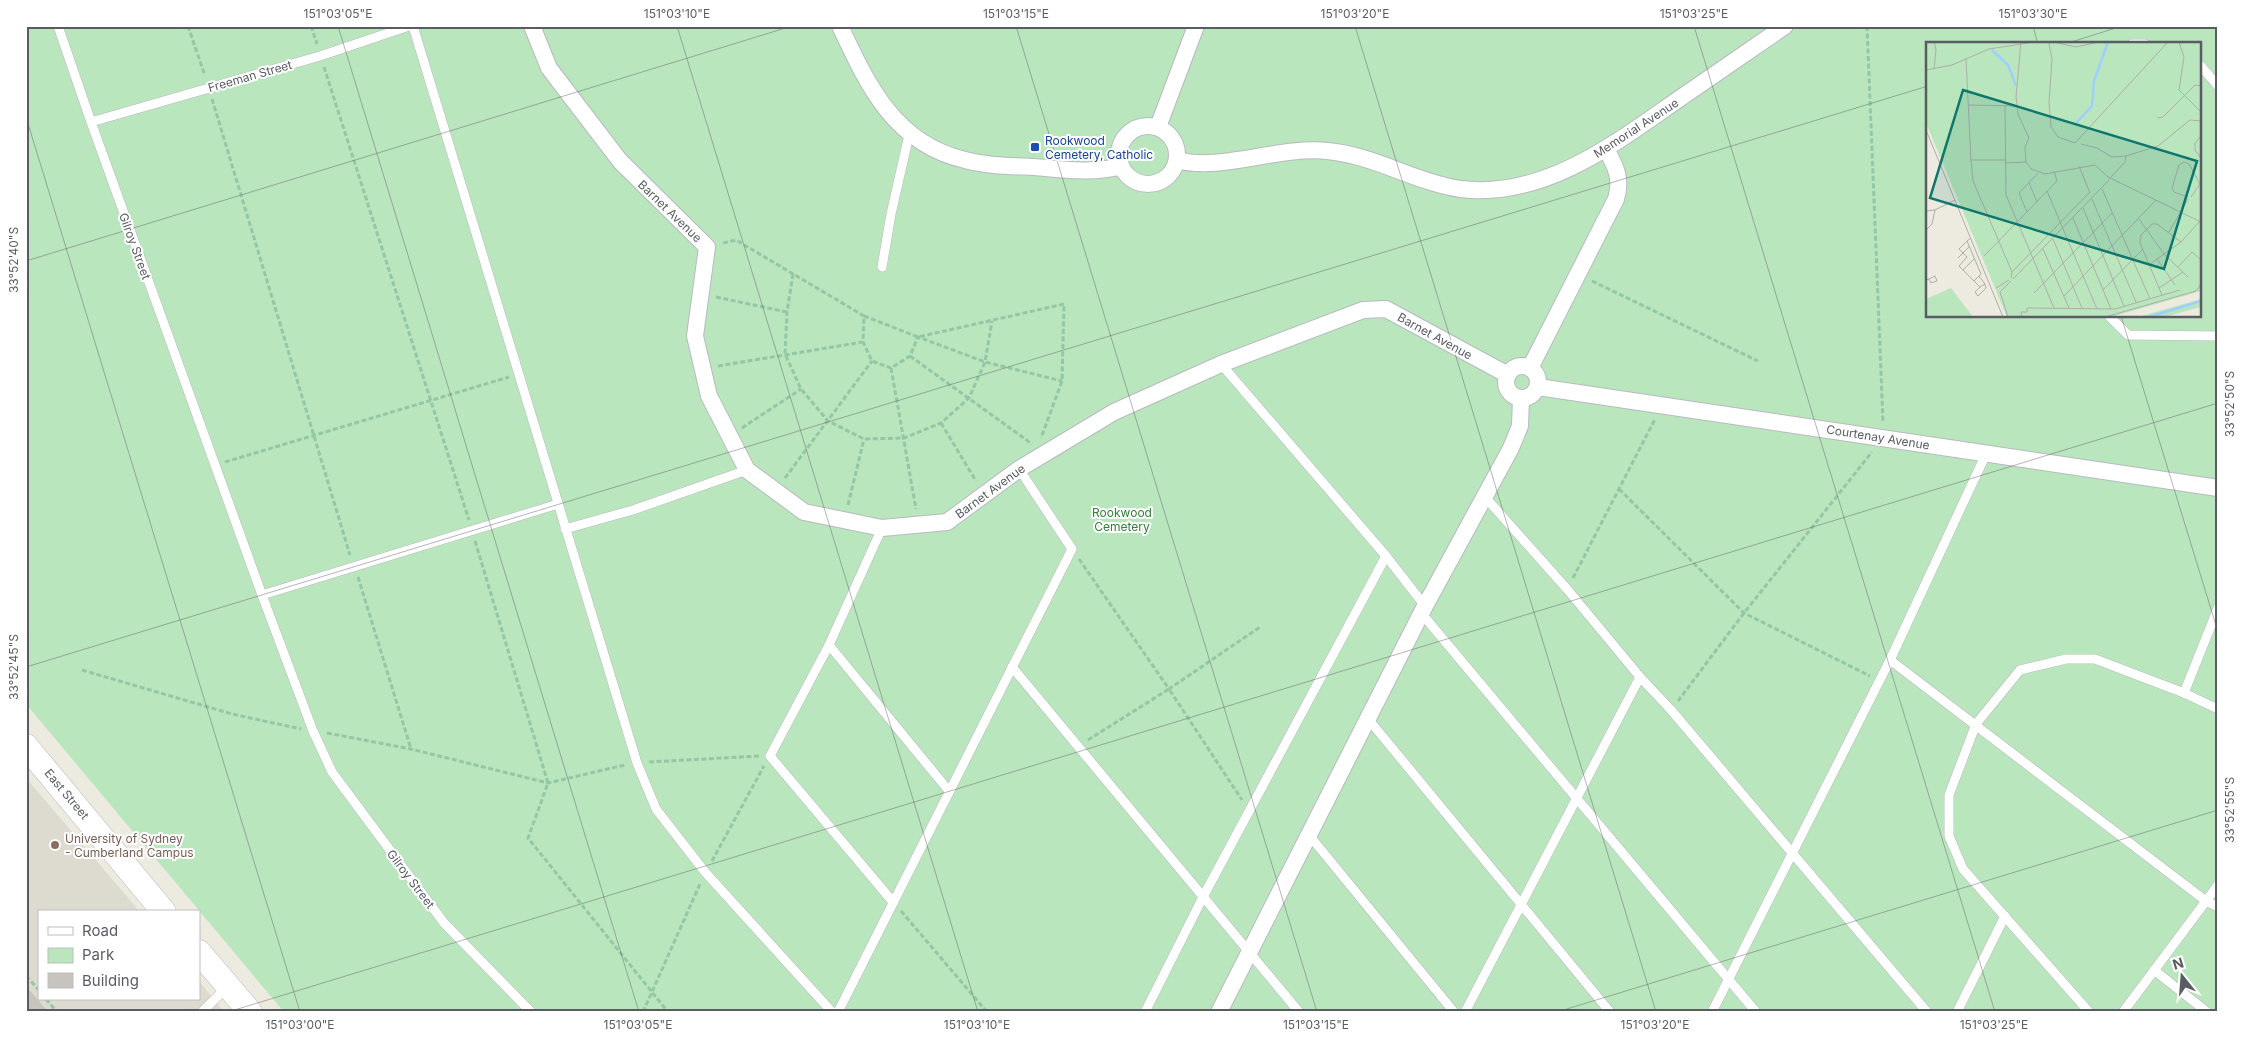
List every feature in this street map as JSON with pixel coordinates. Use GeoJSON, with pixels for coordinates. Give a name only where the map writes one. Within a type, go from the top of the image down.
{"type":"FeatureCollection","features":[{"type":"Feature","properties":{"kind":"main road","name":"East Street"},"geometry":{"type":"LineString","coordinates":[[26,746],[162,910]]}},
{"type":"Feature","properties":{"kind":"main road"},"geometry":{"type":"LineString","coordinates":[[200,953],[250,1012]]}},
{"type":"Feature","properties":{"kind":"street","name":"Barnet Avenue"},"geometry":{"type":"LineString","coordinates":[[532,26],[549,68],[620,161],[707,247],[695,336],[708,396],[746,470],[804,512],[882,528],[947,522],[1019,469],[1114,412],[1221,364],[1363,310],[1386,309],[1508,375]]}},
{"type":"Feature","properties":{"kind":"street"},"geometry":{"type":"LineString","coordinates":[[840,26],[876,95],[896,122],[909,135],[939,152],[976,162],[1083,169],[1103,169],[1121,166]]}},
{"type":"Feature","properties":{"kind":"street"},"geometry":{"type":"LineString","coordinates":[[1158,127],[1196,26]]}},
{"type":"Feature","properties":{"kind":"street","name":"Memorial Avenue"},"geometry":{"type":"LineString","coordinates":[[1177,160],[1208,163],[1288,152],[1327,151],[1366,160],[1430,183],[1462,189],[1486,190],[1513,187],[1551,176],[1606,149],[1785,26]]}},
{"type":"Feature","properties":{"kind":"street"},"geometry":{"type":"LineString","coordinates":[[1143,126],[1158,127],[1174,140],[1177,160],[1165,178],[1151,183],[1144,183],[1130,177],[1121,166],[1119,158],[1121,144],[1130,132],[1143,126]]}},
{"type":"Feature","properties":{"kind":"street"},"geometry":{"type":"LineString","coordinates":[[1530,368],[1618,190],[1620,184],[1617,168],[1606,149]]}},
{"type":"Feature","properties":{"kind":"street"},"geometry":{"type":"LineString","coordinates":[[1517,367],[1530,368],[1538,377],[1538,387],[1530,396],[1515,397],[1508,390],[1506,384],[1508,375],[1517,367]]}},
{"type":"Feature","properties":{"kind":"street","name":"Courtenay Avenue"},"geometry":{"type":"LineString","coordinates":[[1538,387],[2218,488]]}},
{"type":"Feature","properties":{"kind":"street"},"geometry":{"type":"LineString","coordinates":[[1219,1012],[1369,720],[1423,610],[1485,497],[1520,426],[1521,398]]}},
{"type":"Feature","properties":{"kind":"lane","name":"Gilroy Street"},"geometry":{"type":"LineString","coordinates":[[58,26],[262,595],[313,731],[332,772],[444,923],[531,1012]]}},
{"type":"Feature","properties":{"kind":"lane","name":"Freeman Street"},"geometry":{"type":"LineString","coordinates":[[91,122],[320,56],[411,26]]}},
{"type":"Feature","properties":{"kind":"lane"},"geometry":{"type":"LineString","coordinates":[[411,26],[638,763],[656,809],[705,872],[832,1012]]}},
{"type":"Feature","properties":{"kind":"lane"},"geometry":{"type":"LineString","coordinates":[[2202,67],[2218,86]]}},
{"type":"Feature","properties":{"kind":"lane"},"geometry":{"type":"LineString","coordinates":[[882,267],[891,214],[909,135]]}},
{"type":"Feature","properties":{"kind":"lane"},"geometry":{"type":"LineString","coordinates":[[2111,318],[2128,335],[2218,336]]}},
{"type":"Feature","properties":{"kind":"lane"},"geometry":{"type":"LineString","coordinates":[[1221,364],[1386,556],[1423,610],[1756,1012]]}},
{"type":"Feature","properties":{"kind":"lane"},"geometry":{"type":"LineString","coordinates":[[1712,1012],[1890,660],[1986,454]]}},
{"type":"Feature","properties":{"kind":"lane"},"geometry":{"type":"LineString","coordinates":[[838,1012],[1072,549],[1019,469]]}},
{"type":"Feature","properties":{"kind":"lane"},"geometry":{"type":"LineString","coordinates":[[565,529],[633,510],[746,470]]}},
{"type":"Feature","properties":{"kind":"lane"},"geometry":{"type":"LineString","coordinates":[[1485,497],[1794,852],[1927,1012]]}},
{"type":"Feature","properties":{"kind":"lane"},"geometry":{"type":"LineString","coordinates":[[262,595],[558,504]]}},
{"type":"Feature","properties":{"kind":"lane"},"geometry":{"type":"LineString","coordinates":[[882,528],[829,645],[770,756],[893,902]]}},
{"type":"Feature","properties":{"kind":"lane"},"geometry":{"type":"LineString","coordinates":[[1146,1012],[1203,897],[1386,556]]}},
{"type":"Feature","properties":{"kind":"lane"},"geometry":{"type":"LineString","coordinates":[[2184,693],[2218,608]]}},
{"type":"Feature","properties":{"kind":"lane"},"geometry":{"type":"LineString","coordinates":[[829,645],[949,791]]}},
{"type":"Feature","properties":{"kind":"lane"},"geometry":{"type":"LineString","coordinates":[[2089,1012],[1963,869],[1949,836],[1949,795],[1976,724],[2020,670],[2066,659],[2095,659],[2184,693],[2218,709]]}},
{"type":"Feature","properties":{"kind":"lane"},"geometry":{"type":"LineString","coordinates":[[1890,660],[2206,900],[2218,907]]}},
{"type":"Feature","properties":{"kind":"lane"},"geometry":{"type":"LineString","coordinates":[[1012,667],[1299,1012]]}},
{"type":"Feature","properties":{"kind":"lane"},"geometry":{"type":"LineString","coordinates":[[1465,1012],[1640,677]]}},
{"type":"Feature","properties":{"kind":"lane"},"geometry":{"type":"LineString","coordinates":[[1369,720],[1610,1012]]}},
{"type":"Feature","properties":{"kind":"lane"},"geometry":{"type":"LineString","coordinates":[[1309,835],[1454,1012]]}},
{"type":"Feature","properties":{"kind":"lane"},"geometry":{"type":"LineString","coordinates":[[2123,1012],[2218,885]]}},
{"type":"Feature","properties":{"kind":"lane"},"geometry":{"type":"LineString","coordinates":[[1957,1012],[2005,916]]}},
{"type":"Feature","properties":{"kind":"lane"},"geometry":{"type":"LineString","coordinates":[[2154,970],[2207,1012]]}},
{"type":"Feature","properties":{"kind":"lane"},"geometry":{"type":"LineString","coordinates":[[202,1012],[228,986]]}},
{"type":"Feature","properties":{"kind":"path"},"geometry":{"type":"LineString","coordinates":[[188,26],[209,88],[411,749]]}},
{"type":"Feature","properties":{"kind":"path"},"geometry":{"type":"LineString","coordinates":[[311,26],[472,530],[548,783],[528,838],[668,1012]]}},
{"type":"Feature","properties":{"kind":"path"},"geometry":{"type":"LineString","coordinates":[[1671,710],[1744,613],[1883,438],[1867,26]]}},
{"type":"Feature","properties":{"kind":"path"},"geometry":{"type":"LineString","coordinates":[[707,247],[736,240],[864,316],[985,362],[1062,381]]}},
{"type":"Feature","properties":{"kind":"path"},"geometry":{"type":"LineString","coordinates":[[1576,273],[1758,361]]}},
{"type":"Feature","properties":{"kind":"path"},"geometry":{"type":"LineString","coordinates":[[792,274],[787,312],[785,354],[801,389],[828,421],[864,440],[904,438],[941,423],[969,398],[985,362],[992,321]]}},
{"type":"Feature","properties":{"kind":"path"},"geometry":{"type":"LineString","coordinates":[[701,294],[787,312]]}},
{"type":"Feature","properties":{"kind":"path"},"geometry":{"type":"LineString","coordinates":[[918,337],[1064,304],[1062,381],[1040,439]]}},
{"type":"Feature","properties":{"kind":"path"},"geometry":{"type":"LineString","coordinates":[[864,316],[863,342],[872,361],[891,368]]}},
{"type":"Feature","properties":{"kind":"path"},"geometry":{"type":"LineString","coordinates":[[891,368],[910,356],[918,337]]}},
{"type":"Feature","properties":{"kind":"path"},"geometry":{"type":"LineString","coordinates":[[702,369],[863,342]]}},
{"type":"Feature","properties":{"kind":"path"},"geometry":{"type":"LineString","coordinates":[[910,356],[1035,446],[1019,469]]}},
{"type":"Feature","properties":{"kind":"path"},"geometry":{"type":"LineString","coordinates":[[776,491],[872,361]]}},
{"type":"Feature","properties":{"kind":"path"},"geometry":{"type":"LineString","coordinates":[[891,368],[919,525]]}},
{"type":"Feature","properties":{"kind":"path"},"geometry":{"type":"LineString","coordinates":[[215,465],[518,374]]}},
{"type":"Feature","properties":{"kind":"path"},"geometry":{"type":"LineString","coordinates":[[729,437],[801,389]]}},
{"type":"Feature","properties":{"kind":"path"},"geometry":{"type":"LineString","coordinates":[[1566,589],[1662,405]]}},
{"type":"Feature","properties":{"kind":"path"},"geometry":{"type":"LineString","coordinates":[[941,423],[984,494]]}},
{"type":"Feature","properties":{"kind":"path"},"geometry":{"type":"LineString","coordinates":[[844,520],[864,440]]}},
{"type":"Feature","properties":{"kind":"path"},"geometry":{"type":"LineString","coordinates":[[1619,489],[1744,613],[1879,681]]}},
{"type":"Feature","properties":{"kind":"path"},"geometry":{"type":"LineString","coordinates":[[1072,549],[1169,689],[1249,811]]}},
{"type":"Feature","properties":{"kind":"path"},"geometry":{"type":"LineString","coordinates":[[1078,746],[1169,689],[1260,627]]}},
{"type":"Feature","properties":{"kind":"path"},"geometry":{"type":"LineString","coordinates":[[82,670],[232,714],[411,749],[548,783],[638,763],[770,756]]}},
{"type":"Feature","properties":{"kind":"path"},"geometry":{"type":"LineString","coordinates":[[643,1012],[705,872],[770,756]]}},
{"type":"Feature","properties":{"kind":"path"},"geometry":{"type":"LineString","coordinates":[[893,902],[987,1012]]}},
{"type":"Feature","properties":{"kind":"path"},"geometry":{"type":"LineString","coordinates":[[26,976],[38,989]]}},
{"type":"Feature","properties":{"kind":"path"},"geometry":{"type":"LineString","coordinates":[[47,1000],[57,1012]]}},
{"type":"Feature","properties":{"kind":"shaded area","name":"University of Sydney - Cumberland Campus"},"geometry":{"type":"Polygon","coordinates":[[[26,778],[138,910],[38,910],[38,1000],[200,1000],[200,982],[224,1012],[26,1012],[26,778]]]}},
{"type":"Feature","properties":{"kind":"green space","name":"Rookwood Cemetery"},"geometry":{"type":"Polygon","coordinates":[[[26,26],[2218,26],[2218,1012],[284,1012],[26,704],[26,26]]]}},
{"type":"Feature","properties":{"kind":"building"},"geometry":{"type":"Polygon","coordinates":[[[26,986],[48,1012],[26,1012],[26,986]]]}},
{"type":"Feature","properties":{"kind":"place","name":"Rookwood Cemetery, Catholic"},"geometry":{"type":"Point","coordinates":[1035,147]}},
{"type":"Feature","properties":{"kind":"place","name":"University of Sydney - Cumberland Campus"},"geometry":{"type":"Point","coordinates":[55,845]}}]}
